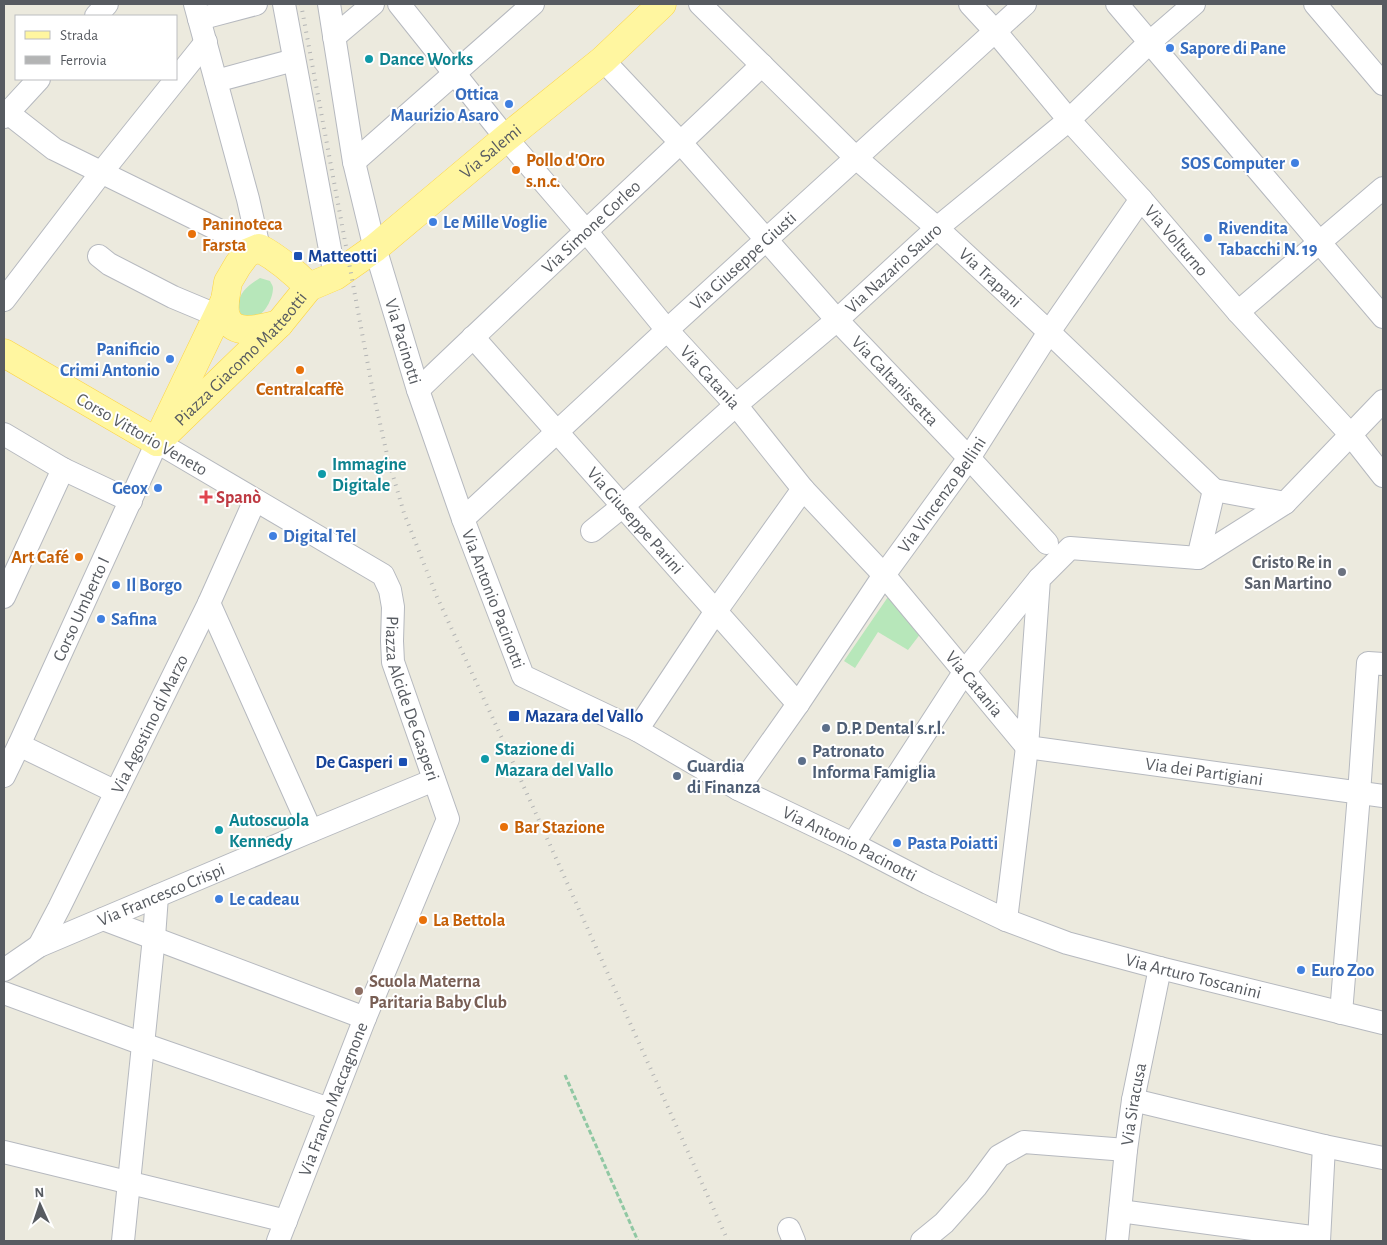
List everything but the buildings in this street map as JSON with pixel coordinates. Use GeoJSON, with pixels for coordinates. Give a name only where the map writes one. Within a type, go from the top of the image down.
{"type":"FeatureCollection","features":[{"type":"Feature","properties":{"kind":"main road","name":"Via Salemi"},"geometry":{"type":"LineString","coordinates":[[309,287],[335,276],[375,248],[506,138],[603,60],[662,4]]}},
{"type":"Feature","properties":{"kind":"main road","name":"Piazza Giacomo Matteotti"},"geometry":{"type":"LineString","coordinates":[[253,251],[268,253],[309,287],[279,324],[157,442],[220,308],[228,282],[253,251]]}},
{"type":"Feature","properties":{"kind":"main road"},"geometry":{"type":"LineString","coordinates":[[220,308],[232,325],[243,330],[253,330],[279,324]]}},
{"type":"Feature","properties":{"kind":"main road","name":"Corso Vittorio Veneto"},"geometry":{"type":"LineString","coordinates":[[4,353],[157,442]]}},
{"type":"Feature","properties":{"kind":"street"},"geometry":{"type":"LineString","coordinates":[[253,251],[248,199],[197,12],[256,4]]}},
{"type":"Feature","properties":{"kind":"street"},"geometry":{"type":"LineString","coordinates":[[284,4],[335,276]]}},
{"type":"Feature","properties":{"kind":"street","name":"Via Pacinotti"},"geometry":{"type":"LineString","coordinates":[[329,4],[354,162],[375,248],[418,390],[434,434]]}},
{"type":"Feature","properties":{"kind":"street"},"geometry":{"type":"LineString","coordinates":[[334,37],[373,4]]}},
{"type":"Feature","properties":{"kind":"street","name":"Via Catania"},"geometry":{"type":"LineString","coordinates":[[400,4],[506,138],[586,230],[666,330],[736,405],[803,489],[884,575],[1026,747]]}},
{"type":"Feature","properties":{"kind":"street"},"geometry":{"type":"LineString","coordinates":[[354,162],[533,4]]}},
{"type":"Feature","properties":{"kind":"street","name":"Via Trapani"},"geometry":{"type":"LineString","coordinates":[[700,4],[855,157],[937,228],[1214,490]]}},
{"type":"Feature","properties":{"kind":"street","name":"Via Volturno"},"geometry":{"type":"LineString","coordinates":[[970,4],[996,31],[1069,120],[1238,312],[1350,434],[1383,476]]}},
{"type":"Feature","properties":{"kind":"street","name":"Via Giuseppe Giusti"},"geometry":{"type":"LineString","coordinates":[[463,519],[666,330],[1025,4]]}},
{"type":"Feature","properties":{"kind":"street"},"geometry":{"type":"LineString","coordinates":[[1117,4],[1383,317]]}},
{"type":"Feature","properties":{"kind":"street","name":"Via Nazario Sauro"},"geometry":{"type":"LineString","coordinates":[[592,531],[623,506],[736,405],[837,320],[937,228],[1069,120],[1150,42],[1194,4]]}},
{"type":"Feature","properties":{"kind":"street"},"geometry":{"type":"LineString","coordinates":[[1315,4],[1383,84]]}},
{"type":"Feature","properties":{"kind":"street"},"geometry":{"type":"LineString","coordinates":[[178,77],[206,42]]}},
{"type":"Feature","properties":{"kind":"street"},"geometry":{"type":"LineString","coordinates":[[216,81],[294,60]]}},
{"type":"Feature","properties":{"kind":"street","name":"Via Caltanissetta"},"geometry":{"type":"LineString","coordinates":[[603,60],[681,143],[837,320],[1047,543]]}},
{"type":"Feature","properties":{"kind":"street","name":"Via Simone Corleo"},"geometry":{"type":"LineString","coordinates":[[418,390],[762,65]]}},
{"type":"Feature","properties":{"kind":"street"},"geometry":{"type":"LineString","coordinates":[[38,80],[6,115],[54,149],[241,242],[253,251]]}},
{"type":"Feature","properties":{"kind":"street"},"geometry":{"type":"LineString","coordinates":[[4,300],[101,173],[176,80]]}},
{"type":"Feature","properties":{"kind":"street"},"geometry":{"type":"LineString","coordinates":[[1238,312],[1383,188]]}},
{"type":"Feature","properties":{"kind":"street","name":"Via Vincenzo Bellini"},"geometry":{"type":"LineString","coordinates":[[738,789],[798,704],[884,575],[969,458],[1049,332],[1140,199]]}},
{"type":"Feature","properties":{"kind":"street"},"geometry":{"type":"LineString","coordinates":[[99,256],[108,264],[165,293],[220,308]]}},
{"type":"Feature","properties":{"kind":"street","name":"Via Giuseppe Parini"},"geometry":{"type":"LineString","coordinates":[[473,337],[798,704]]}},
{"type":"Feature","properties":{"kind":"street"},"geometry":{"type":"LineString","coordinates":[[1006,920],[1047,543],[1070,548],[1198,558],[1285,502],[1383,401]]}},
{"type":"Feature","properties":{"kind":"street"},"geometry":{"type":"LineString","coordinates":[[4,434],[127,510]]}},
{"type":"Feature","properties":{"kind":"street","name":"Via Antonio Pacinotti"},"geometry":{"type":"LineString","coordinates":[[434,434],[463,519],[523,676],[637,730],[738,789],[1006,920]]}},
{"type":"Feature","properties":{"kind":"street","name":"Corso Vittorio Veneto"},"geometry":{"type":"LineString","coordinates":[[157,442],[383,575]]}},
{"type":"Feature","properties":{"kind":"street","name":"Corso Umberto I"},"geometry":{"type":"LineString","coordinates":[[4,776],[20,745],[157,442]]}},
{"type":"Feature","properties":{"kind":"street"},"geometry":{"type":"LineString","coordinates":[[4,597],[10,567],[63,469]]}},
{"type":"Feature","properties":{"kind":"street"},"geometry":{"type":"LineString","coordinates":[[637,730],[716,610],[803,489]]}},
{"type":"Feature","properties":{"kind":"street"},"geometry":{"type":"LineString","coordinates":[[1198,558],[1214,490],[1285,502]]}},
{"type":"Feature","properties":{"kind":"street","name":"Via Agostino di Marzo"},"geometry":{"type":"LineString","coordinates":[[39,946],[60,908],[208,603],[255,500]]}},
{"type":"Feature","properties":{"kind":"street"},"geometry":{"type":"LineString","coordinates":[[853,844],[965,672],[1042,576],[1070,548]]}},
{"type":"Feature","properties":{"kind":"street","name":"Piazza Alcide De Gasperi"},"geometry":{"type":"LineString","coordinates":[[383,575],[390,590],[393,606],[393,662],[448,819]]}},
{"type":"Feature","properties":{"kind":"street"},"geometry":{"type":"LineString","coordinates":[[208,603],[311,830]]}},
{"type":"Feature","properties":{"kind":"street"},"geometry":{"type":"LineString","coordinates":[[1341,1013],[1359,794],[1376,664]]}},
{"type":"Feature","properties":{"kind":"street"},"geometry":{"type":"LineString","coordinates":[[20,745],[116,792]]}},
{"type":"Feature","properties":{"kind":"street","name":"Via dei Partigiani"},"geometry":{"type":"LineString","coordinates":[[1026,747],[1383,796]]}},
{"type":"Feature","properties":{"kind":"street","name":"Via Francesco Crispi"},"geometry":{"type":"LineString","coordinates":[[4,970],[39,946],[311,830],[434,780]]}},
{"type":"Feature","properties":{"kind":"street","name":"Via Franco Maccagnone"},"geometry":{"type":"LineString","coordinates":[[282,1231],[365,1018],[448,819]]}},
{"type":"Feature","properties":{"kind":"street"},"geometry":{"type":"LineString","coordinates":[[123,1241],[157,896]]}},
{"type":"Feature","properties":{"kind":"street"},"geometry":{"type":"LineString","coordinates":[[103,919],[365,1018]]}},
{"type":"Feature","properties":{"kind":"street","name":"Via Arturo Toscanini"},"geometry":{"type":"LineString","coordinates":[[1006,920],[1067,943],[1383,1023]]}},
{"type":"Feature","properties":{"kind":"street","name":"Via Siracusa"},"geometry":{"type":"LineString","coordinates":[[1117,1241],[1126,1150],[1160,968]]}},
{"type":"Feature","properties":{"kind":"street"},"geometry":{"type":"LineString","coordinates":[[4,993],[329,1109]]}},
{"type":"Feature","properties":{"kind":"street"},"geometry":{"type":"LineString","coordinates":[[1134,1100],[1324,1146],[1383,1158]]}},
{"type":"Feature","properties":{"kind":"street"},"geometry":{"type":"LineString","coordinates":[[922,1241],[944,1223],[976,1187],[999,1156],[1024,1142],[1126,1150]]}},
{"type":"Feature","properties":{"kind":"street"},"geometry":{"type":"LineString","coordinates":[[1120,1211],[1319,1240],[1324,1146]]}},
{"type":"Feature","properties":{"kind":"street"},"geometry":{"type":"LineString","coordinates":[[4,1152],[129,1181],[282,1231]]}},
{"type":"Feature","properties":{"kind":"path"},"geometry":{"type":"LineString","coordinates":[[565,1075],[638,1241]]}},
{"type":"Feature","properties":{"kind":"green space"},"geometry":{"type":"Polygon","coordinates":[[[260,278],[270,281],[272,285],[273,292],[270,302],[257,317],[252,318],[241,315],[239,303],[242,293],[260,278]]]}},
{"type":"Feature","properties":{"kind":"green space"},"geometry":{"type":"Polygon","coordinates":[[[890,594],[921,633],[908,650],[878,632],[855,668],[844,661],[890,594]]]}},
{"type":"Feature","properties":{"kind":"railway"},"geometry":{"type":"LineString","coordinates":[[301,4],[373,392],[388,459],[404,513],[437,597],[728,1241]]}},
{"type":"Feature","properties":{"kind":"place","name":"Sapore di Pane"},"geometry":{"type":"Point","coordinates":[1170,48]}},
{"type":"Feature","properties":{"kind":"place","name":"Dance Works"},"geometry":{"type":"Point","coordinates":[369,59]}},
{"type":"Feature","properties":{"kind":"place","name":"Ottica Maurizio Asaro"},"geometry":{"type":"Point","coordinates":[509,104]}},
{"type":"Feature","properties":{"kind":"place","name":"SOS Computer"},"geometry":{"type":"Point","coordinates":[1295,163]}},
{"type":"Feature","properties":{"kind":"place","name":"Pollo d'Oro s.n.c."},"geometry":{"type":"Point","coordinates":[516,170]}},
{"type":"Feature","properties":{"kind":"place","name":"Le Mille Voglie"},"geometry":{"type":"Point","coordinates":[433,222]}},
{"type":"Feature","properties":{"kind":"place","name":"Paninoteca Farsta"},"geometry":{"type":"Point","coordinates":[192,234]}},
{"type":"Feature","properties":{"kind":"place","name":"Rivendita Tabacchi N. 19"},"geometry":{"type":"Point","coordinates":[1208,238]}},
{"type":"Feature","properties":{"kind":"place","name":"Matteotti"},"geometry":{"type":"Point","coordinates":[298,256]}},
{"type":"Feature","properties":{"kind":"place","name":"Panificio Crimi Antonio"},"geometry":{"type":"Point","coordinates":[170,359]}},
{"type":"Feature","properties":{"kind":"place","name":"Centralcaffè"},"geometry":{"type":"Point","coordinates":[300,370]}},
{"type":"Feature","properties":{"kind":"place","name":"Immagine Digitale"},"geometry":{"type":"Point","coordinates":[322,474]}},
{"type":"Feature","properties":{"kind":"place","name":"Geox"},"geometry":{"type":"Point","coordinates":[158,488]}},
{"type":"Feature","properties":{"kind":"place","name":"Spanò"},"geometry":{"type":"Point","coordinates":[206,497]}},
{"type":"Feature","properties":{"kind":"place","name":"Digital Tel"},"geometry":{"type":"Point","coordinates":[273,536]}},
{"type":"Feature","properties":{"kind":"place","name":"Art Café"},"geometry":{"type":"Point","coordinates":[79,557]}},
{"type":"Feature","properties":{"kind":"place","name":"Cristo Re in San Martino"},"geometry":{"type":"Point","coordinates":[1342,572]}},
{"type":"Feature","properties":{"kind":"place","name":"Il Borgo"},"geometry":{"type":"Point","coordinates":[116,585]}},
{"type":"Feature","properties":{"kind":"place","name":"Safina"},"geometry":{"type":"Point","coordinates":[101,619]}},
{"type":"Feature","properties":{"kind":"place","name":"Mazara del Vallo"},"geometry":{"type":"Point","coordinates":[514,716]}},
{"type":"Feature","properties":{"kind":"place","name":"D.P. Dental s.r.l."},"geometry":{"type":"Point","coordinates":[826,728]}},
{"type":"Feature","properties":{"kind":"place","name":"Stazione di Mazara del Vallo"},"geometry":{"type":"Point","coordinates":[485,759]}},
{"type":"Feature","properties":{"kind":"place","name":"Patronato Informa Famiglia"},"geometry":{"type":"Point","coordinates":[802,761]}},
{"type":"Feature","properties":{"kind":"place","name":"De Gasperi"},"geometry":{"type":"Point","coordinates":[403,762]}},
{"type":"Feature","properties":{"kind":"place","name":"Guardia di Finanza"},"geometry":{"type":"Point","coordinates":[677,776]}},
{"type":"Feature","properties":{"kind":"place","name":"Bar Stazione"},"geometry":{"type":"Point","coordinates":[504,827]}},
{"type":"Feature","properties":{"kind":"place","name":"Autoscuola Kennedy"},"geometry":{"type":"Point","coordinates":[219,830]}},
{"type":"Feature","properties":{"kind":"place","name":"Pasta Poiatti"},"geometry":{"type":"Point","coordinates":[897,843]}},
{"type":"Feature","properties":{"kind":"place","name":"Le cadeau"},"geometry":{"type":"Point","coordinates":[219,899]}},
{"type":"Feature","properties":{"kind":"place","name":"La Bettola"},"geometry":{"type":"Point","coordinates":[423,920]}},
{"type":"Feature","properties":{"kind":"place","name":"Euro Zoo"},"geometry":{"type":"Point","coordinates":[1301,970]}},
{"type":"Feature","properties":{"kind":"place","name":"Scuola Materna Paritaria Baby Club"},"geometry":{"type":"Point","coordinates":[359,991]}}]}
